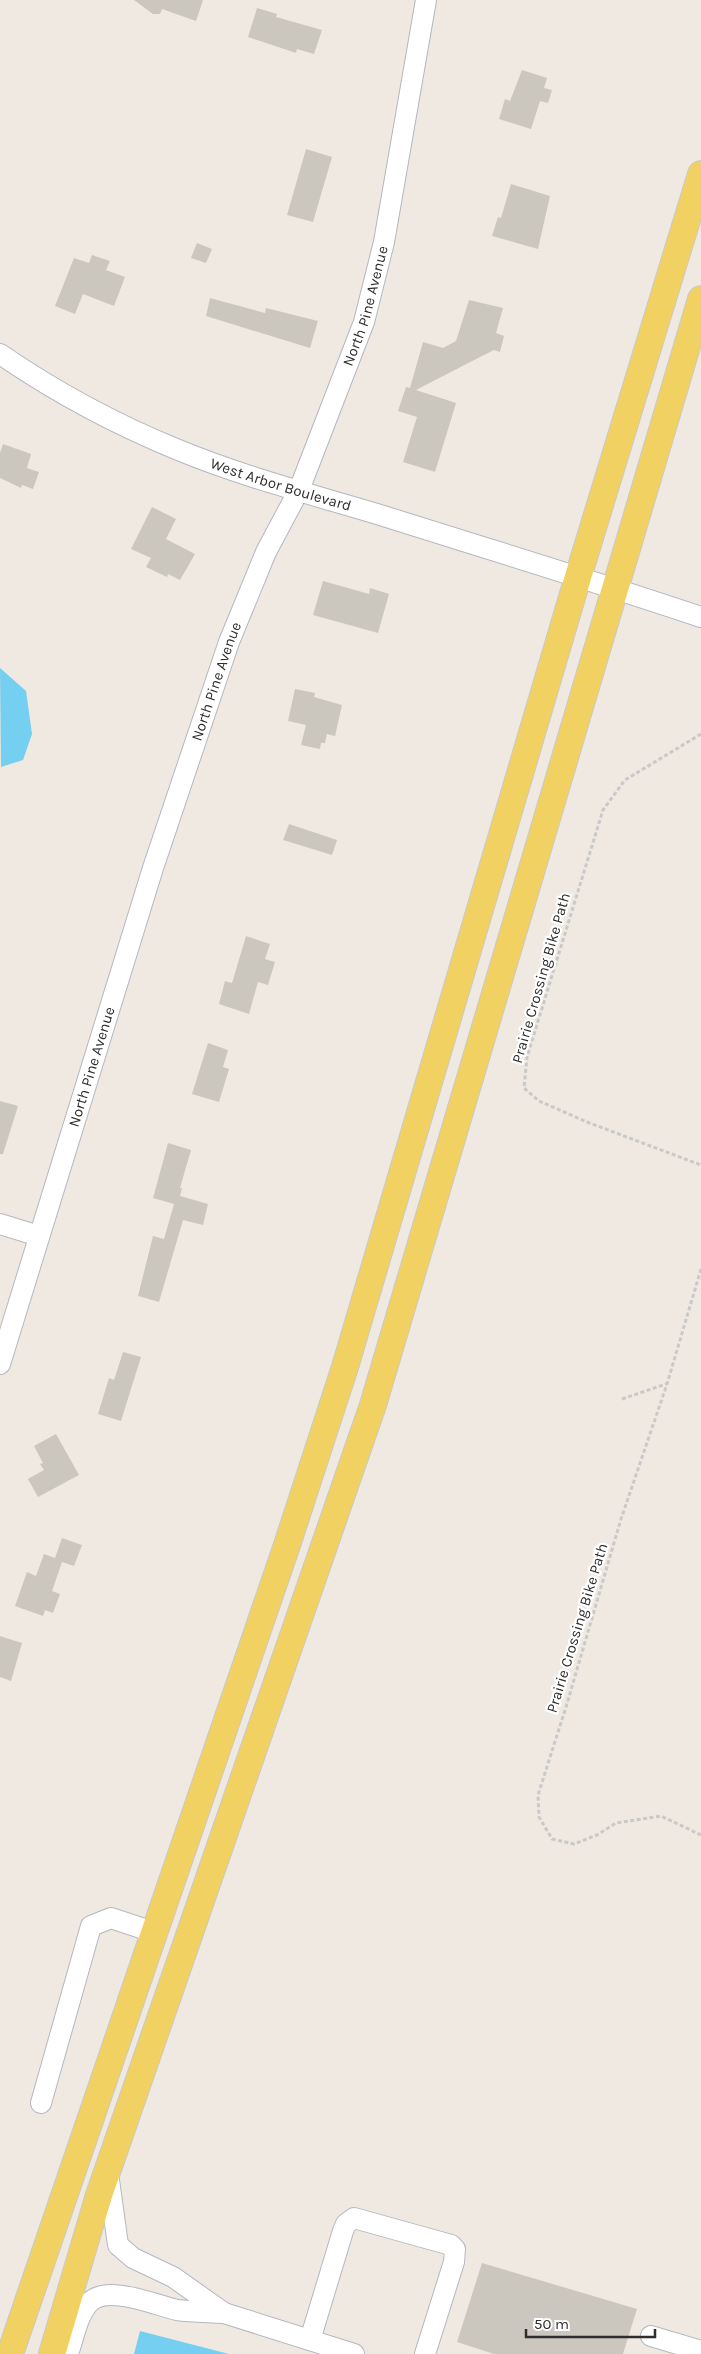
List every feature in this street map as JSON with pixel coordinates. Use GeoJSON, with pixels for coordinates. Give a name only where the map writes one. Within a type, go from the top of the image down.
{"type":"FeatureCollection","features":[{"type":"Feature","properties":{"kind":"main road"},"geometry":{"type":"LineString","coordinates":[[10,2354],[287,1545],[344,1366],[578,577],[701,174]]}},
{"type":"Feature","properties":{"kind":"main road"},"geometry":{"type":"LineString","coordinates":[[52,2354],[107,2172],[373,1405],[701,299]]}},
{"type":"Feature","properties":{"kind":"street","name":"North Pine Avenue"},"geometry":{"type":"LineString","coordinates":[[0,1364],[153,868],[229,642],[266,552],[299,490],[350,363],[364,322],[384,242],[426,0]]}},
{"type":"Feature","properties":{"kind":"street","name":"West Arbor Boulevard"},"geometry":{"type":"LineString","coordinates":[[0,354],[23,370],[98,411],[176,449],[299,490],[701,617]]}},
{"type":"Feature","properties":{"kind":"street"},"geometry":{"type":"LineString","coordinates":[[0,1224],[39,1236]]}},
{"type":"Feature","properties":{"kind":"street"},"geometry":{"type":"LineString","coordinates":[[41,2103],[91,1926],[111,1918],[153,1932]]}},
{"type":"Feature","properties":{"kind":"street"},"geometry":{"type":"LineString","coordinates":[[107,2172],[118,2245],[133,2258],[173,2277],[224,2313]]}},
{"type":"Feature","properties":{"kind":"street"},"geometry":{"type":"LineString","coordinates":[[310,2340],[343,2232],[346,2224],[354,2218],[451,2245],[455,2249],[454,2262],[425,2354]]}},
{"type":"Feature","properties":{"kind":"street"},"geometry":{"type":"LineString","coordinates":[[68,2354],[89,2302],[102,2295],[134,2298],[178,2310],[224,2313],[354,2354]]}},
{"type":"Feature","properties":{"kind":"street"},"geometry":{"type":"LineString","coordinates":[[652,2336],[701,2352]]}},
{"type":"Feature","properties":{"kind":"path","name":"Prairie Crossing Bike Path"},"geometry":{"type":"LineString","coordinates":[[701,734],[625,780],[603,810],[527,1057],[524,1088],[539,1101],[563,1112],[701,1165]]}},
{"type":"Feature","properties":{"kind":"path","name":"Prairie Crossing Bike Path"},"geometry":{"type":"LineString","coordinates":[[701,1269],[667,1384],[621,1520],[538,1795],[538,1817],[552,1839],[574,1844],[597,1835],[616,1822],[661,1816],[701,1835]]}},
{"type":"Feature","properties":{"kind":"path"},"geometry":{"type":"LineString","coordinates":[[622,1399],[667,1384]]}},
{"type":"Feature","properties":{"kind":"water"},"geometry":{"type":"Polygon","coordinates":[[[0,668],[26,691],[32,734],[23,760],[1,767],[0,668]]]}},
{"type":"Feature","properties":{"kind":"water"},"geometry":{"type":"Polygon","coordinates":[[[140,2331],[229,2354],[134,2354],[140,2331]]]}},
{"type":"Feature","properties":{"kind":"building"},"geometry":{"type":"Polygon","coordinates":[[[134,0],[203,0],[196,21],[162,9],[160,14],[153,14],[134,0]]]}},
{"type":"Feature","properties":{"kind":"building"},"geometry":{"type":"Polygon","coordinates":[[[257,8],[277,14],[276,17],[322,30],[314,54],[297,49],[296,53],[248,37],[257,8]]]}},
{"type":"Feature","properties":{"kind":"building"},"geometry":{"type":"Polygon","coordinates":[[[522,70],[547,78],[544,88],[552,90],[548,103],[540,101],[531,129],[499,119],[505,99],[510,101],[522,70]]]}},
{"type":"Feature","properties":{"kind":"building"},"geometry":{"type":"Polygon","coordinates":[[[306,149],[332,157],[313,222],[287,215],[306,149]]]}},
{"type":"Feature","properties":{"kind":"building"},"geometry":{"type":"Polygon","coordinates":[[[511,184],[550,196],[538,249],[492,236],[498,217],[501,218],[511,184]]]}},
{"type":"Feature","properties":{"kind":"building"},"geometry":{"type":"Polygon","coordinates":[[[197,243],[212,249],[206,263],[191,258],[197,243]]]}},
{"type":"Feature","properties":{"kind":"building"},"geometry":{"type":"Polygon","coordinates":[[[92,255],[110,261],[106,270],[125,277],[114,306],[83,294],[75,314],[55,306],[74,258],[89,263],[92,255]]]}},
{"type":"Feature","properties":{"kind":"building"},"geometry":{"type":"Polygon","coordinates":[[[210,298],[265,313],[266,308],[318,321],[310,348],[206,316],[210,298]]]}},
{"type":"Feature","properties":{"kind":"building"},"geometry":{"type":"Polygon","coordinates":[[[469,300],[503,308],[496,333],[504,336],[500,352],[494,350],[416,390],[456,403],[435,472],[403,462],[417,417],[398,411],[406,387],[410,388],[423,342],[443,348],[456,341],[469,300]]]}},
{"type":"Feature","properties":{"kind":"building"},"geometry":{"type":"Polygon","coordinates":[[[3,444],[31,454],[27,468],[39,472],[33,489],[22,485],[21,488],[0,478],[0,453],[3,444]]]}},
{"type":"Feature","properties":{"kind":"building"},"geometry":{"type":"Polygon","coordinates":[[[152,507],[176,519],[166,539],[195,554],[180,580],[168,574],[167,577],[146,567],[151,558],[131,549],[152,507]]]}},
{"type":"Feature","properties":{"kind":"building"},"geometry":{"type":"Polygon","coordinates":[[[323,581],[369,594],[370,588],[389,594],[378,633],[313,615],[323,581]]]}},
{"type":"Feature","properties":{"kind":"building"},"geometry":{"type":"Polygon","coordinates":[[[295,689],[315,693],[314,697],[342,705],[335,736],[327,734],[325,743],[321,743],[320,749],[301,745],[306,725],[288,721],[295,689]]]}},
{"type":"Feature","properties":{"kind":"building"},"geometry":{"type":"Polygon","coordinates":[[[289,824],[337,840],[332,855],[283,840],[289,824]]]}},
{"type":"Feature","properties":{"kind":"building"},"geometry":{"type":"Polygon","coordinates":[[[246,936],[270,944],[265,959],[275,962],[268,985],[258,982],[249,1014],[219,1004],[225,981],[232,983],[246,936]]]}},
{"type":"Feature","properties":{"kind":"building"},"geometry":{"type":"Polygon","coordinates":[[[208,1043],[228,1050],[223,1067],[229,1069],[219,1102],[192,1094],[208,1043]]]}},
{"type":"Feature","properties":{"kind":"building"},"geometry":{"type":"Polygon","coordinates":[[[0,1101],[18,1106],[3,1154],[0,1154],[0,1101]]]}},
{"type":"Feature","properties":{"kind":"building"},"geometry":{"type":"Polygon","coordinates":[[[168,1143],[191,1150],[180,1188],[182,1188],[180,1196],[208,1204],[203,1225],[183,1220],[159,1302],[138,1296],[153,1236],[164,1239],[174,1204],[153,1198],[168,1143]]]}},
{"type":"Feature","properties":{"kind":"building"},"geometry":{"type":"Polygon","coordinates":[[[123,1352],[141,1357],[121,1421],[98,1414],[109,1378],[114,1380],[123,1352]]]}},
{"type":"Feature","properties":{"kind":"building"},"geometry":{"type":"Polygon","coordinates":[[[56,1434],[79,1475],[38,1497],[28,1479],[44,1470],[40,1464],[43,1463],[34,1446],[56,1434]]]}},
{"type":"Feature","properties":{"kind":"building"},"geometry":{"type":"Polygon","coordinates":[[[62,1538],[82,1545],[74,1566],[62,1562],[52,1591],[60,1594],[53,1613],[45,1610],[43,1616],[15,1606],[27,1572],[36,1576],[44,1554],[55,1558],[62,1538]]]}},
{"type":"Feature","properties":{"kind":"building"},"geometry":{"type":"Polygon","coordinates":[[[0,1636],[22,1643],[11,1681],[0,1677],[0,1636]]]}},
{"type":"Feature","properties":{"kind":"building"},"geometry":{"type":"Polygon","coordinates":[[[482,2263],[637,2309],[623,2354],[494,2354],[457,2342],[482,2263]]]}}]}
